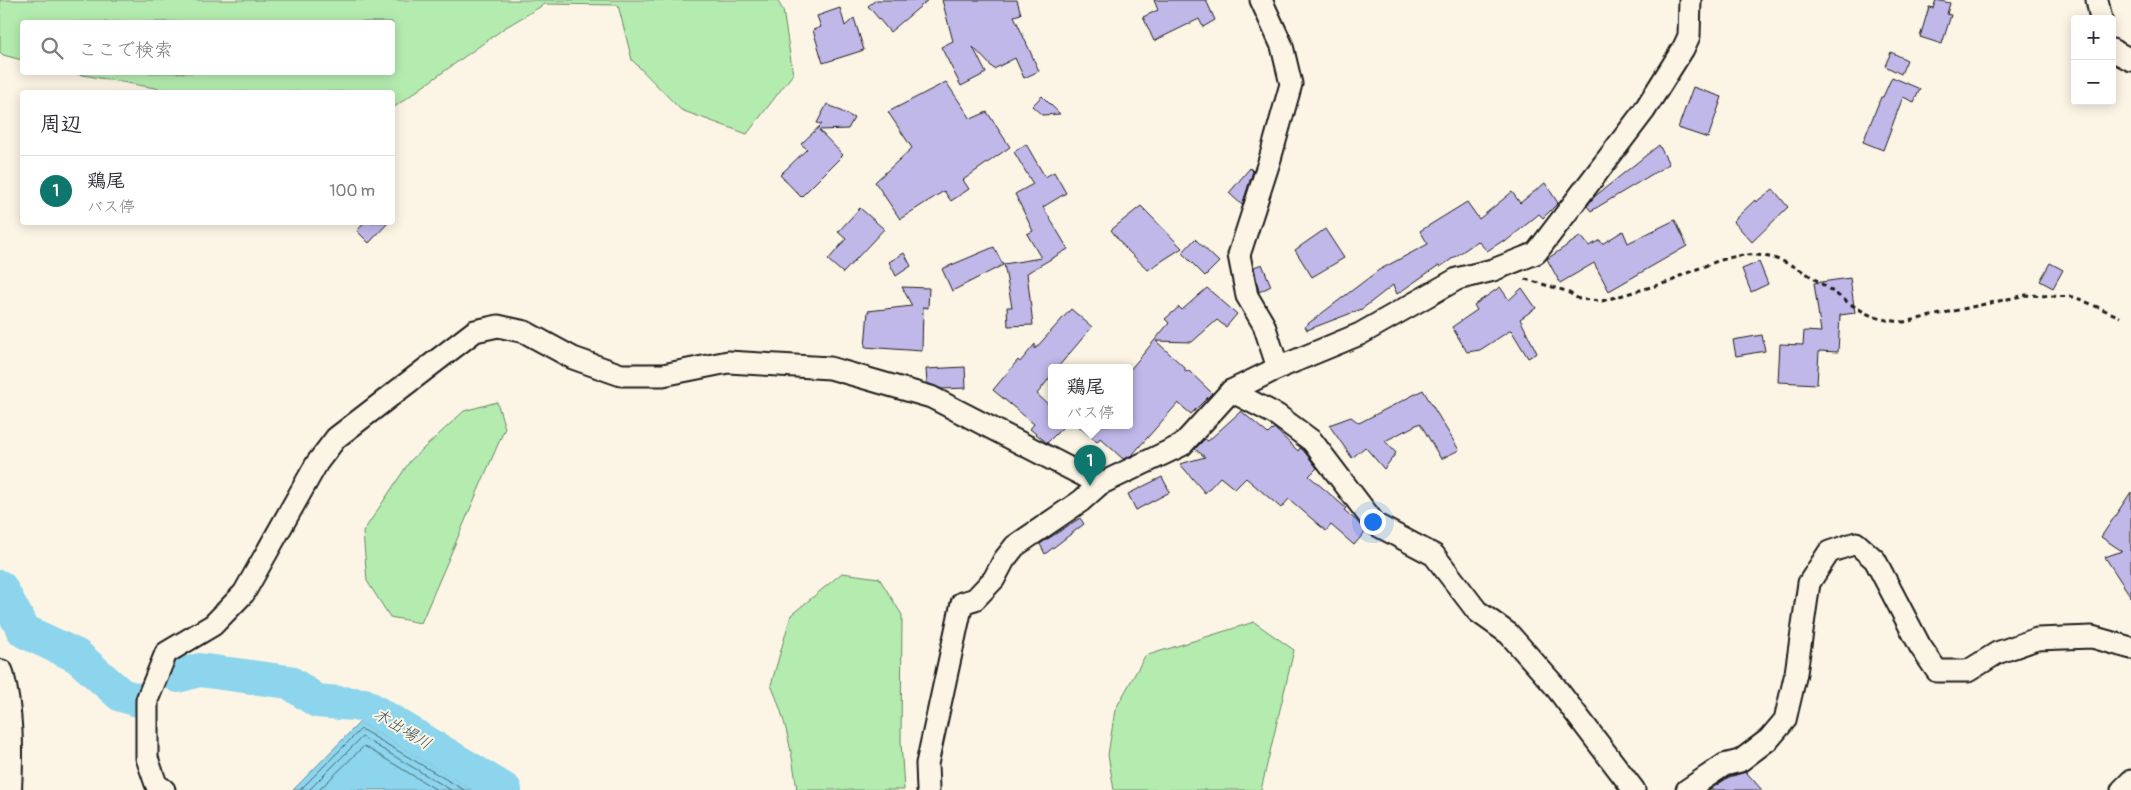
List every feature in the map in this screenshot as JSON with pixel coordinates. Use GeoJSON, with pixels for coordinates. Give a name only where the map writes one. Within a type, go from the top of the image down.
{"type":"FeatureCollection","features":[{"type":"Feature","properties":{"kind":"street"},"geometry":{"type":"LineString","coordinates":[[1261,0],[1282,46],[1291,84],[1270,159],[1239,255],[1247,296],[1264,325],[1278,368]]}},
{"type":"Feature","properties":{"kind":"street"},"geometry":{"type":"LineString","coordinates":[[928,790],[927,764],[962,603],[975,599],[994,579],[1004,560],[1015,546],[1081,501],[1100,484],[1182,445],[1231,391],[1278,368],[1360,334],[1457,279],[1493,270],[1536,254],[1644,111],[1683,49],[1688,36],[1690,0]]}},
{"type":"Feature","properties":{"kind":"street"},"geometry":{"type":"LineString","coordinates":[[2097,0],[2099,15]]}},
{"type":"Feature","properties":{"kind":"street"},"geometry":{"type":"LineString","coordinates":[[2116,52],[2131,60]]}},
{"type":"Feature","properties":{"kind":"street"},"geometry":{"type":"LineString","coordinates":[[164,790],[156,784],[147,758],[147,700],[166,653],[213,625],[244,593],[317,463],[336,438],[475,331],[498,326],[525,332],[573,358],[621,375],[663,374],[728,362],[830,368],[931,397],[1100,484]]}},
{"type":"Feature","properties":{"kind":"street"},"geometry":{"type":"LineString","coordinates":[[1231,391],[1277,414],[1312,441],[1374,524],[1434,555],[1477,611],[1509,634],[1554,685],[1634,790]]}},
{"type":"Feature","properties":{"kind":"street"},"geometry":{"type":"LineString","coordinates":[[1687,790],[1724,765],[1740,761],[1769,739],[1785,720],[1796,674],[1810,583],[1829,552],[1856,543],[1875,560],[1920,646],[1937,671],[1968,671],[1996,653],[2037,639],[2092,637],[2131,648]]}},
{"type":"Feature","properties":{"kind":"street"},"geometry":{"type":"LineString","coordinates":[[0,674],[5,693],[10,754],[8,790]]}},
{"type":"Feature","properties":{"kind":"street"},"geometry":{"type":"LineString","coordinates":[[2122,790],[2131,781]]}},
{"type":"Feature","properties":{"kind":"path"},"geometry":{"type":"LineString","coordinates":[[1493,270],[1566,291],[1579,299],[1602,301],[1672,281],[1680,276],[1732,257],[1746,255],[1766,256],[1802,270],[1864,312],[1887,320],[1904,322],[2026,295],[2075,297],[2120,318]]}},
{"type":"Feature","properties":{"kind":"green space"},"geometry":{"type":"Polygon","coordinates":[[[0,0],[777,0],[783,10],[793,74],[747,134],[681,110],[632,60],[618,5],[545,4],[506,27],[395,107],[395,90],[166,90],[83,75],[395,75],[395,20],[20,20],[20,59],[3,55],[0,52],[0,0]]]}},
{"type":"Feature","properties":{"kind":"green space"},"geometry":{"type":"Polygon","coordinates":[[[497,402],[505,428],[421,623],[390,617],[367,581],[363,532],[410,461],[464,411],[497,402]]]}},
{"type":"Feature","properties":{"kind":"green space"},"geometry":{"type":"Polygon","coordinates":[[[842,573],[879,578],[902,615],[901,742],[904,790],[797,790],[788,736],[771,685],[791,615],[842,573]]]}},
{"type":"Feature","properties":{"kind":"green space"},"geometry":{"type":"Polygon","coordinates":[[[1254,622],[1294,650],[1261,790],[1114,790],[1108,755],[1115,710],[1145,656],[1254,622]]]}},
{"type":"Feature","properties":{"kind":"water"},"geometry":{"type":"Polygon","coordinates":[[[360,722],[473,790],[293,790],[360,722]]]}},
{"type":"Feature","properties":{"kind":"building"},"geometry":{"type":"Polygon","coordinates":[[[876,0],[928,0],[890,32],[868,6],[876,0]]]}},
{"type":"Feature","properties":{"kind":"building"},"geometry":{"type":"Polygon","coordinates":[[[942,0],[1017,0],[1021,14],[1014,16],[1039,71],[1024,78],[1015,58],[994,69],[973,47],[986,73],[961,86],[941,47],[953,41],[942,0]]]}},
{"type":"Feature","properties":{"kind":"building"},"geometry":{"type":"Polygon","coordinates":[[[1154,0],[1206,0],[1215,20],[1203,27],[1199,19],[1154,41],[1143,17],[1158,10],[1154,0]]]}},
{"type":"Feature","properties":{"kind":"building"},"geometry":{"type":"Polygon","coordinates":[[[1936,0],[1950,3],[1947,14],[1951,15],[1942,44],[1920,37],[1929,7],[1933,8],[1936,0]]]}},
{"type":"Feature","properties":{"kind":"building"},"geometry":{"type":"Polygon","coordinates":[[[840,8],[845,26],[854,18],[864,50],[823,63],[813,30],[821,27],[817,16],[840,8]]]}},
{"type":"Feature","properties":{"kind":"building"},"geometry":{"type":"Polygon","coordinates":[[[1891,52],[1907,60],[1901,74],[1885,66],[1891,52]]]}},
{"type":"Feature","properties":{"kind":"building"},"geometry":{"type":"Polygon","coordinates":[[[1892,77],[1920,89],[1914,102],[1903,97],[1883,150],[1863,142],[1881,97],[1883,97],[1892,77]]]}},
{"type":"Feature","properties":{"kind":"building"},"geometry":{"type":"Polygon","coordinates":[[[946,82],[971,119],[987,112],[1010,147],[963,180],[969,189],[951,201],[944,191],[900,219],[875,182],[912,148],[888,112],[946,82]]]}},
{"type":"Feature","properties":{"kind":"building"},"geometry":{"type":"Polygon","coordinates":[[[1693,87],[1722,97],[1708,138],[1678,128],[1693,87]]]}},
{"type":"Feature","properties":{"kind":"building"},"geometry":{"type":"Polygon","coordinates":[[[1042,96],[1060,114],[1042,115],[1032,106],[1042,96]]]}},
{"type":"Feature","properties":{"kind":"building"},"geometry":{"type":"Polygon","coordinates":[[[827,104],[854,118],[848,129],[819,130],[843,155],[801,197],[780,175],[807,149],[801,144],[822,124],[817,123],[827,104]]]}},
{"type":"Feature","properties":{"kind":"building"},"geometry":{"type":"Polygon","coordinates":[[[1026,144],[1045,177],[1054,172],[1066,193],[1043,207],[1068,249],[1027,273],[1033,325],[1008,326],[1007,307],[1012,307],[1004,264],[1041,258],[1027,234],[1033,231],[1015,194],[1033,184],[1014,152],[1026,144]]]}},
{"type":"Feature","properties":{"kind":"building"},"geometry":{"type":"Polygon","coordinates":[[[1659,145],[1669,164],[1591,211],[1587,206],[1594,197],[1659,145]]]}},
{"type":"Feature","properties":{"kind":"building"},"geometry":{"type":"Polygon","coordinates":[[[1250,168],[1253,171],[1242,205],[1229,193],[1250,168]]]}},
{"type":"Feature","properties":{"kind":"building"},"geometry":{"type":"Polygon","coordinates":[[[1545,183],[1558,203],[1543,218],[1539,214],[1505,242],[1504,240],[1487,251],[1478,241],[1397,294],[1393,285],[1362,309],[1307,330],[1305,326],[1379,270],[1428,244],[1420,231],[1467,202],[1479,219],[1512,192],[1520,203],[1545,183]]]}},
{"type":"Feature","properties":{"kind":"building"},"geometry":{"type":"Polygon","coordinates":[[[1773,189],[1788,207],[1752,242],[1733,221],[1755,200],[1756,202],[1773,189]]]}},
{"type":"Feature","properties":{"kind":"building"},"geometry":{"type":"Polygon","coordinates":[[[1141,206],[1182,248],[1148,270],[1125,248],[1111,230],[1141,206]]]}},
{"type":"Feature","properties":{"kind":"building"},"geometry":{"type":"Polygon","coordinates":[[[860,208],[884,229],[843,273],[828,260],[846,239],[838,232],[860,208]]]}},
{"type":"Feature","properties":{"kind":"building"},"geometry":{"type":"Polygon","coordinates":[[[1675,220],[1687,246],[1609,291],[1594,263],[1560,283],[1547,259],[1581,236],[1589,246],[1600,240],[1602,244],[1623,231],[1628,243],[1675,220]]]}},
{"type":"Feature","properties":{"kind":"building"},"geometry":{"type":"Polygon","coordinates":[[[362,225],[386,225],[369,243],[357,231],[362,225]]]}},
{"type":"Feature","properties":{"kind":"building"},"geometry":{"type":"Polygon","coordinates":[[[1325,229],[1344,258],[1312,277],[1295,250],[1325,229]]]}},
{"type":"Feature","properties":{"kind":"building"},"geometry":{"type":"Polygon","coordinates":[[[1195,239],[1219,262],[1205,276],[1182,253],[1195,239]]]}},
{"type":"Feature","properties":{"kind":"building"},"geometry":{"type":"Polygon","coordinates":[[[994,247],[1003,265],[952,291],[942,269],[994,247]]]}},
{"type":"Feature","properties":{"kind":"building"},"geometry":{"type":"Polygon","coordinates":[[[904,253],[911,266],[896,276],[889,262],[904,253]]]}},
{"type":"Feature","properties":{"kind":"building"},"geometry":{"type":"Polygon","coordinates":[[[1759,262],[1768,284],[1751,292],[1742,269],[1759,262]]]}},
{"type":"Feature","properties":{"kind":"building"},"geometry":{"type":"Polygon","coordinates":[[[2050,263],[2063,270],[2053,288],[2040,281],[2050,263]]]}},
{"type":"Feature","properties":{"kind":"building"},"geometry":{"type":"Polygon","coordinates":[[[1262,264],[1271,286],[1259,292],[1254,267],[1262,264]]]}},
{"type":"Feature","properties":{"kind":"building"},"geometry":{"type":"Polygon","coordinates":[[[1850,278],[1855,313],[1840,315],[1838,352],[1819,351],[1817,384],[1778,382],[1780,344],[1803,345],[1804,331],[1821,332],[1814,283],[1850,278]]]}},
{"type":"Feature","properties":{"kind":"building"},"geometry":{"type":"Polygon","coordinates":[[[902,287],[929,288],[928,308],[923,307],[922,351],[865,347],[868,311],[912,306],[902,287]]]}},
{"type":"Feature","properties":{"kind":"building"},"geometry":{"type":"Polygon","coordinates":[[[1500,287],[1509,300],[1522,288],[1536,308],[1520,319],[1537,353],[1528,358],[1511,330],[1480,350],[1467,352],[1452,327],[1477,310],[1474,305],[1500,287]]]}},
{"type":"Feature","properties":{"kind":"building"},"geometry":{"type":"Polygon","coordinates":[[[1207,288],[1237,314],[1226,327],[1217,320],[1192,342],[1156,341],[1185,368],[1185,372],[1189,371],[1212,393],[1191,414],[1178,403],[1132,455],[1123,459],[1100,438],[1097,442],[1082,429],[1133,429],[1133,366],[1169,323],[1165,319],[1179,307],[1182,310],[1207,288]]]}},
{"type":"Feature","properties":{"kind":"building"},"geometry":{"type":"Polygon","coordinates":[[[1071,309],[1092,327],[1061,364],[1048,364],[1048,380],[1037,394],[1048,404],[1048,429],[1061,429],[1047,443],[1030,429],[1034,424],[993,390],[1018,360],[1020,362],[1035,344],[1035,349],[1071,309]]]}},
{"type":"Feature","properties":{"kind":"building"},"geometry":{"type":"Polygon","coordinates":[[[1762,335],[1765,351],[1736,356],[1733,340],[1762,335]]]}},
{"type":"Feature","properties":{"kind":"building"},"geometry":{"type":"Polygon","coordinates":[[[965,367],[966,388],[942,389],[927,383],[926,369],[965,367]]]}},
{"type":"Feature","properties":{"kind":"building"},"geometry":{"type":"Polygon","coordinates":[[[1423,390],[1459,450],[1441,459],[1420,423],[1385,441],[1396,453],[1384,469],[1365,447],[1352,458],[1329,425],[1351,417],[1359,423],[1423,390]]]}},
{"type":"Feature","properties":{"kind":"building"},"geometry":{"type":"Polygon","coordinates":[[[1241,411],[1268,434],[1274,428],[1298,451],[1300,448],[1303,450],[1317,468],[1309,476],[1346,508],[1344,510],[1357,521],[1365,532],[1354,545],[1331,525],[1326,531],[1289,499],[1281,508],[1246,478],[1235,489],[1220,477],[1205,493],[1180,464],[1205,457],[1195,449],[1205,439],[1208,441],[1241,411]]]}},
{"type":"Feature","properties":{"kind":"building"},"geometry":{"type":"Polygon","coordinates":[[[1162,477],[1170,492],[1136,510],[1128,494],[1162,477]]]}},
{"type":"Feature","properties":{"kind":"building"},"geometry":{"type":"Polygon","coordinates":[[[2131,492],[2131,597],[2105,557],[2122,551],[2101,537],[2131,492]]]}},
{"type":"Feature","properties":{"kind":"building"},"geometry":{"type":"Polygon","coordinates":[[[1080,518],[1084,524],[1045,554],[1040,544],[1080,518]]]}},
{"type":"Feature","properties":{"kind":"building"},"geometry":{"type":"Polygon","coordinates":[[[1746,772],[1762,790],[1709,790],[1729,777],[1746,772]]]}},
{"type":"Feature","properties":{"kind":"waterway","name":"木出場川"},"geometry":{"type":"LineString","coordinates":[[0,587],[24,631],[77,656],[121,695],[138,700]]}},
{"type":"Feature","properties":{"kind":"waterway","name":"木出場川"},"geometry":{"type":"LineString","coordinates":[[178,676],[199,670],[289,682],[317,701],[364,705],[505,790]]}},
{"type":"Feature","properties":{"kind":"place","name":"鶏尾"},"geometry":{"type":"Point","coordinates":[1090,486]}}]}
